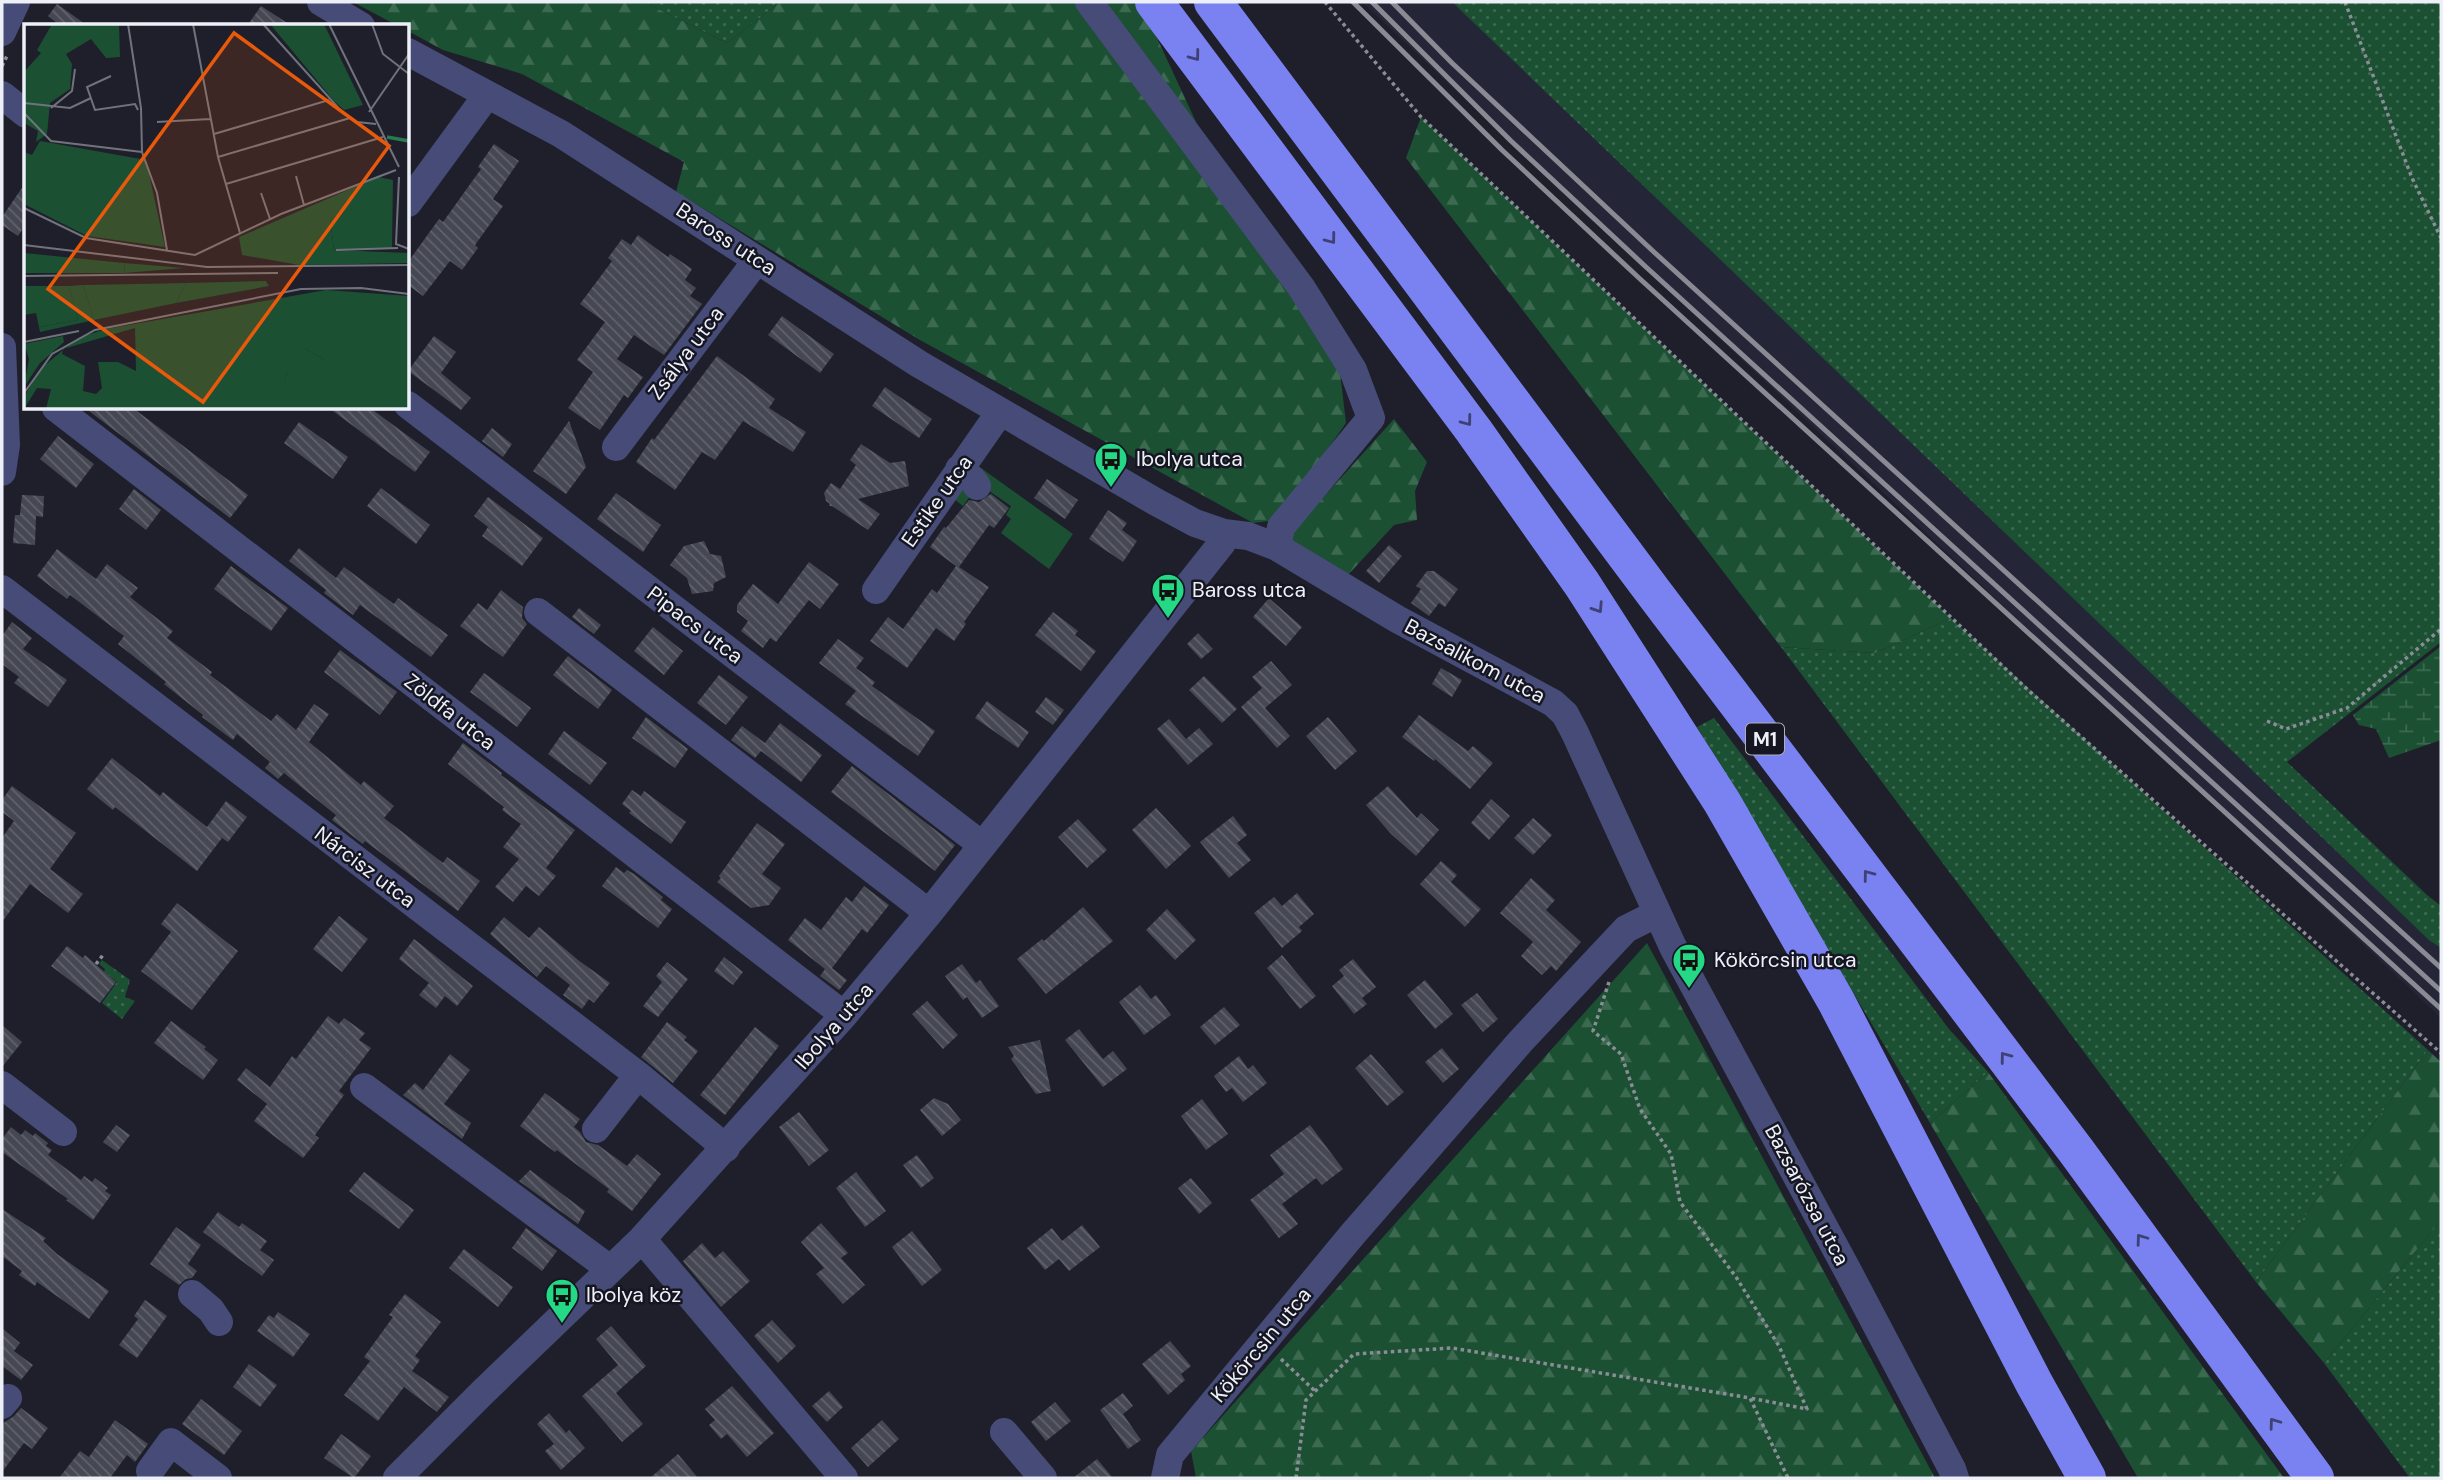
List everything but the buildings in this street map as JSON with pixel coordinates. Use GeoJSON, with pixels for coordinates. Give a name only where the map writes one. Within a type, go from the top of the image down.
{"type":"FeatureCollection","features":[{"type":"Feature","properties":{"kind":"highway"},"geometry":{"type":"LineString","coordinates":[[1154,2],[1474,431],[1582,584],[1722,802],[1836,1001],[2034,1383],[2087,1478]]}},
{"type":"Feature","properties":{"kind":"highway","name":"M1"},"geometry":{"type":"LineString","coordinates":[[1213,2],[1662,604],[2077,1153],[2315,1478]]}},
{"type":"Feature","properties":{"kind":"street"},"geometry":{"type":"LineString","coordinates":[[2,32],[16,2]]}},
{"type":"Feature","properties":{"kind":"street"},"geometry":{"type":"LineString","coordinates":[[321,2],[358,24]]}},
{"type":"Feature","properties":{"kind":"street"},"geometry":{"type":"LineString","coordinates":[[1089,2],[1301,287],[1353,370],[1371,418],[1281,527],[1277,547]]}},
{"type":"Feature","properties":{"kind":"street","name":"Baross utca"},"geometry":{"type":"LineString","coordinates":[[410,53],[561,134],[919,364],[1000,412],[1195,523],[1224,533]]}},
{"type":"Feature","properties":{"kind":"street"},"geometry":{"type":"LineString","coordinates":[[410,200],[485,94]]}},
{"type":"Feature","properties":{"kind":"street"},"geometry":{"type":"LineString","coordinates":[[2,95],[24,112]]}},
{"type":"Feature","properties":{"kind":"street","name":"Zsálya utca"},"geometry":{"type":"LineString","coordinates":[[616,447],[757,260]]}},
{"type":"Feature","properties":{"kind":"street"},"geometry":{"type":"LineString","coordinates":[[3,357],[24,383]]}},
{"type":"Feature","properties":{"kind":"street"},"geometry":{"type":"LineString","coordinates":[[2,472],[5,445],[3,357]]}},
{"type":"Feature","properties":{"kind":"street","name":"Pipacs utca"},"geometry":{"type":"LineString","coordinates":[[410,407],[982,845]]}},
{"type":"Feature","properties":{"kind":"street","name":"Zöldfa utca"},"geometry":{"type":"LineString","coordinates":[[59,410],[844,1015]]}},
{"type":"Feature","properties":{"kind":"street","name":"Estike utca"},"geometry":{"type":"LineString","coordinates":[[876,590],[968,477],[1000,412]]}},
{"type":"Feature","properties":{"kind":"street","name":"Bazsalikom utca"},"geometry":{"type":"LineString","coordinates":[[1224,533],[1248,536],[1277,547],[1397,619],[1553,703],[1565,714],[1647,888],[1656,914]]}},
{"type":"Feature","properties":{"kind":"street","name":"Ibolya utca"},"geometry":{"type":"LineString","coordinates":[[397,1478],[642,1239],[844,1015],[929,913],[1222,543],[1224,533]]}},
{"type":"Feature","properties":{"kind":"street","name":"Nárcisz utca"},"geometry":{"type":"LineString","coordinates":[[2,589],[638,1074],[726,1148]]}},
{"type":"Feature","properties":{"kind":"street"},"geometry":{"type":"LineString","coordinates":[[538,612],[929,913]]}},
{"type":"Feature","properties":{"kind":"street","name":"Kökörcsin utca"},"geometry":{"type":"LineString","coordinates":[[1165,1478],[1170,1455],[1352,1235],[1520,1042],[1626,929],[1656,914]]}},
{"type":"Feature","properties":{"kind":"street","name":"Bazsarózsa utca"},"geometry":{"type":"LineString","coordinates":[[1656,914],[1850,1275],[1955,1478]]}},
{"type":"Feature","properties":{"kind":"street"},"geometry":{"type":"LineString","coordinates":[[596,1129],[638,1074]]}},
{"type":"Feature","properties":{"kind":"street"},"geometry":{"type":"LineString","coordinates":[[2,1084],[63,1132]]}},
{"type":"Feature","properties":{"kind":"street"},"geometry":{"type":"LineString","coordinates":[[363,1087],[610,1269]]}},
{"type":"Feature","properties":{"kind":"street"},"geometry":{"type":"LineString","coordinates":[[642,1239],[844,1478]]}},
{"type":"Feature","properties":{"kind":"street"},"geometry":{"type":"LineString","coordinates":[[192,1294],[211,1310],[219,1322]]}},
{"type":"Feature","properties":{"kind":"street"},"geometry":{"type":"LineString","coordinates":[[1004,1433],[1043,1478]]}},
{"type":"Feature","properties":{"kind":"street"},"geometry":{"type":"LineString","coordinates":[[150,1471],[171,1442],[218,1478]]}},
{"type":"Feature","properties":{"kind":"path"},"geometry":{"type":"LineString","coordinates":[[1325,2],[1421,117],[1999,663],[2441,1053]]}},
{"type":"Feature","properties":{"kind":"path"},"geometry":{"type":"LineString","coordinates":[[2345,2],[2412,177],[2441,238]]}},
{"type":"Feature","properties":{"kind":"path"},"geometry":{"type":"LineString","coordinates":[[2267,721],[2286,729],[2347,708],[2441,629]]}},
{"type":"Feature","properties":{"kind":"path"},"geometry":{"type":"LineString","coordinates":[[96,964],[103,955]]}},
{"type":"Feature","properties":{"kind":"path"},"geometry":{"type":"LineString","coordinates":[[1296,1478],[1306,1400],[1354,1354],[1452,1348],[1807,1409],[1779,1346],[1736,1277],[1680,1202],[1671,1154],[1640,1109],[1621,1054],[1593,1031],[1610,980]]}},
{"type":"Feature","properties":{"kind":"path"},"geometry":{"type":"LineString","coordinates":[[1263,1343],[1315,1391]]}},
{"type":"Feature","properties":{"kind":"path"},"geometry":{"type":"LineString","coordinates":[[1750,1398],[1788,1478]]}},
{"type":"Feature","properties":{"kind":"shaded area"},"geometry":{"type":"Polygon","coordinates":[[[1362,2],[1452,2],[2441,948],[2441,1018],[1362,2]]]}},
{"type":"Feature","properties":{"kind":"green space"},"geometry":{"type":"Polygon","coordinates":[[[353,2],[644,2],[727,43],[780,2],[1133,2],[1151,25],[1248,234],[1339,364],[1346,423],[1288,505],[1269,521],[1253,523],[920,340],[676,192],[684,162],[522,74],[443,50],[410,32],[410,24],[394,24],[353,2]]]}},
{"type":"Feature","properties":{"kind":"green space"},"geometry":{"type":"Polygon","coordinates":[[[644,2],[780,2],[727,43],[644,2]]]}},
{"type":"Feature","properties":{"kind":"green space"},"geometry":{"type":"Polygon","coordinates":[[[1452,2],[2441,2],[2441,642],[2287,762],[2441,906],[2441,948],[2429,940],[1452,2]]]}},
{"type":"Feature","properties":{"kind":"green space"},"geometry":{"type":"Polygon","coordinates":[[[1421,117],[1951,618],[1875,653],[1781,647],[1406,158],[1421,117]]]}},
{"type":"Feature","properties":{"kind":"green space"},"geometry":{"type":"Polygon","coordinates":[[[1394,419],[1427,462],[1415,491],[1417,520],[1394,525],[1347,576],[1285,540],[1394,419]]]}},
{"type":"Feature","properties":{"kind":"green space"},"geometry":{"type":"Polygon","coordinates":[[[974,463],[1073,534],[1049,569],[1001,533],[1011,519],[1006,515],[1011,506],[979,484],[963,506],[950,496],[974,463]]]}},
{"type":"Feature","properties":{"kind":"green space"},"geometry":{"type":"Polygon","coordinates":[[[1951,618],[2428,1050],[2256,1282],[1781,647],[1875,653],[1951,618]]]}},
{"type":"Feature","properties":{"kind":"green space"},"geometry":{"type":"Polygon","coordinates":[[[2441,646],[2441,740],[2389,758],[2376,729],[2359,725],[2353,715],[2441,646]]]}},
{"type":"Feature","properties":{"kind":"green space"},"geometry":{"type":"Polygon","coordinates":[[[1714,718],[1949,1029],[1988,1072],[1930,1123],[1697,727],[1714,718]]]}},
{"type":"Feature","properties":{"kind":"green space"},"geometry":{"type":"Polygon","coordinates":[[[1647,943],[1935,1478],[1196,1478],[1191,1451],[1647,943]]]}},
{"type":"Feature","properties":{"kind":"green space"},"geometry":{"type":"Polygon","coordinates":[[[102,960],[130,980],[125,997],[135,1001],[122,1019],[102,1003],[117,982],[104,972],[105,969],[99,964],[102,960]]]}},
{"type":"Feature","properties":{"kind":"green space"},"geometry":{"type":"Polygon","coordinates":[[[2428,1050],[2441,1062],[2441,1220],[2324,1363],[2256,1282],[2428,1050]]]}},
{"type":"Feature","properties":{"kind":"green space"},"geometry":{"type":"Polygon","coordinates":[[[1988,1072],[2284,1478],[2138,1478],[1930,1123],[1988,1072]]]}},
{"type":"Feature","properties":{"kind":"green space"},"geometry":{"type":"Polygon","coordinates":[[[2441,1220],[2441,1478],[2410,1478],[2324,1363],[2441,1220]]]}},
{"type":"Feature","properties":{"kind":"railway"},"geometry":{"type":"LineString","coordinates":[[1353,2],[1502,150],[1639,278],[2441,1009]]}},
{"type":"Feature","properties":{"kind":"railway"},"geometry":{"type":"LineString","coordinates":[[1372,2],[1511,141],[1646,267],[2441,991]]}},
{"type":"Feature","properties":{"kind":"railway"},"geometry":{"type":"LineString","coordinates":[[1392,2],[1452,63],[1655,253],[2441,968]]}},
{"type":"Feature","properties":{"kind":"place","name":"Ibolya utca"},"geometry":{"type":"Point","coordinates":[1111,489]}},
{"type":"Feature","properties":{"kind":"place","name":"Baross utca"},"geometry":{"type":"Point","coordinates":[1168,620]}},
{"type":"Feature","properties":{"kind":"place","name":"Kökörcsin utca"},"geometry":{"type":"Point","coordinates":[1689,990]}},
{"type":"Feature","properties":{"kind":"place","name":"Ibolya köz"},"geometry":{"type":"Point","coordinates":[562,1325]}}]}
